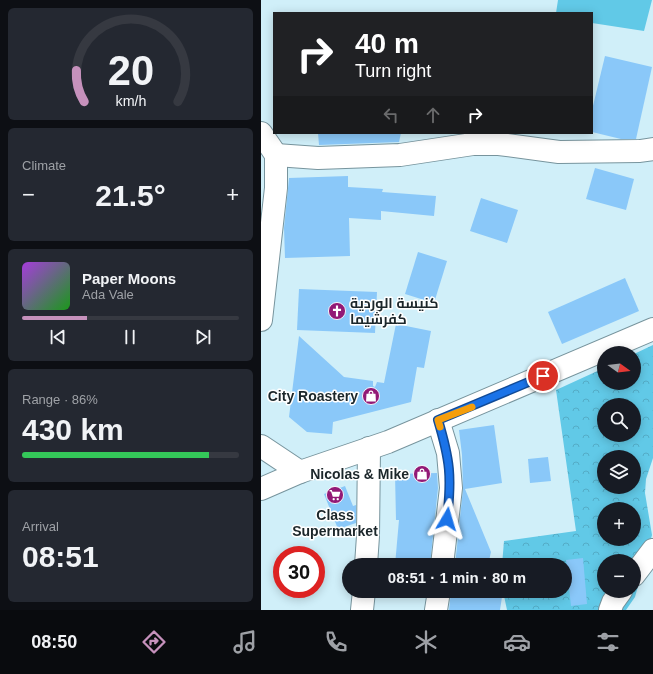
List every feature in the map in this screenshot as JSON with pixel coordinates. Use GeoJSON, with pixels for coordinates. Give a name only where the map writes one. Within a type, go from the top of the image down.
{"type":"FeatureCollection","features":[{"type":"Feature","properties":{"kind":"street"},"geometry":{"type":"LineString","coordinates":[[261,133],[276,155],[276,188],[261,320]]}},
{"type":"Feature","properties":{"kind":"street"},"geometry":{"type":"LineString","coordinates":[[276,155],[318,158],[400,155],[473,144],[499,144],[559,152],[640,151],[653,149]]}},
{"type":"Feature","properties":{"kind":"street"},"geometry":{"type":"LineString","coordinates":[[261,489],[300,472],[388,442],[653,329]]}},
{"type":"Feature","properties":{"kind":"street"},"geometry":{"type":"LineString","coordinates":[[438,420],[448,453],[451,488],[443,558]]}},
{"type":"Feature","properties":{"kind":"street"},"geometry":{"type":"LineString","coordinates":[[261,446],[300,472]]}},
{"type":"Feature","properties":{"kind":"street"},"geometry":{"type":"LineString","coordinates":[[366,558],[369,448]]}},
{"type":"Feature","properties":{"kind":"street"},"geometry":{"type":"LineString","coordinates":[[641,566],[653,550]]}},
{"type":"Feature","properties":{"kind":"street"},"geometry":{"type":"LineString","coordinates":[[362,610],[363,598]]}},
{"type":"Feature","properties":{"kind":"street"},"geometry":{"type":"LineString","coordinates":[[436,610],[438,598]]}},
{"type":"Feature","properties":{"kind":"street"},"geometry":{"type":"LineString","coordinates":[[610,610],[616,598]]}},
{"type":"Feature","properties":{"kind":"green space"},"geometry":{"type":"Polygon","coordinates":[[[558,0],[652,0],[644,31],[593,23],[593,12],[556,12],[558,0]]]}},
{"type":"Feature","properties":{"kind":"green space"},"geometry":{"type":"Polygon","coordinates":[[[653,345],[653,458],[646,479],[645,493],[652,535],[641,575],[641,554],[597,554],[597,598],[634,598],[626,610],[507,610],[504,598],[572,598],[572,558],[503,558],[504,541],[576,531],[556,390],[597,371],[597,390],[641,390],[641,351],[653,345]]]}},
{"type":"Feature","properties":{"kind":"building"},"geometry":{"type":"Polygon","coordinates":[[[605,56],[652,67],[636,139],[621,139],[593,132],[593,106],[605,56]]]}},
{"type":"Feature","properties":{"kind":"building"},"geometry":{"type":"Polygon","coordinates":[[[318,134],[401,134],[399,142],[319,145],[318,134]]]}},
{"type":"Feature","properties":{"kind":"building"},"geometry":{"type":"Polygon","coordinates":[[[595,168],[634,179],[626,210],[586,199],[595,168]]]}},
{"type":"Feature","properties":{"kind":"building"},"geometry":{"type":"Polygon","coordinates":[[[348,176],[348,187],[383,189],[382,192],[436,196],[434,216],[381,211],[381,220],[349,218],[350,256],[285,258],[284,228],[289,178],[348,176]]]}},
{"type":"Feature","properties":{"kind":"building"},"geometry":{"type":"Polygon","coordinates":[[[481,198],[518,210],[507,243],[470,231],[481,198]]]}},
{"type":"Feature","properties":{"kind":"building"},"geometry":{"type":"Polygon","coordinates":[[[418,252],[447,261],[434,303],[405,294],[418,252]]]}},
{"type":"Feature","properties":{"kind":"building"},"geometry":{"type":"Polygon","coordinates":[[[625,278],[639,311],[562,344],[548,312],[625,278]]]}},
{"type":"Feature","properties":{"kind":"building","name":"كنيسة الوردية كفرشيما"},"geometry":{"type":"Polygon","coordinates":[[[299,289],[377,292],[375,333],[297,330],[299,289]]]}},
{"type":"Feature","properties":{"kind":"building"},"geometry":{"type":"Polygon","coordinates":[[[396,324],[431,331],[424,368],[417,367],[411,402],[333,422],[332,434],[307,432],[289,417],[299,336],[344,377],[373,381],[373,386],[375,387],[377,382],[384,383],[396,324]]]}},
{"type":"Feature","properties":{"kind":"building"},"geometry":{"type":"Polygon","coordinates":[[[494,425],[502,483],[465,489],[491,552],[490,558],[456,558],[463,489],[462,455],[459,430],[494,425]]]}},
{"type":"Feature","properties":{"kind":"building"},"geometry":{"type":"Polygon","coordinates":[[[548,457],[551,481],[530,483],[528,459],[548,457]]]}},
{"type":"Feature","properties":{"kind":"building"},"geometry":{"type":"Polygon","coordinates":[[[437,473],[438,488],[431,558],[396,558],[399,520],[396,520],[395,474],[437,473]]]}},
{"type":"Feature","properties":{"kind":"building"},"geometry":{"type":"Polygon","coordinates":[[[345,486],[353,506],[356,505],[356,523],[338,529],[324,494],[345,486]]]}},
{"type":"Feature","properties":{"kind":"building"},"geometry":{"type":"Polygon","coordinates":[[[583,558],[587,604],[571,606],[572,559],[583,558]]]}},
{"type":"Feature","properties":{"kind":"building"},"geometry":{"type":"Polygon","coordinates":[[[450,598],[502,598],[500,610],[449,610],[450,598]]]}},
{"type":"Feature","properties":{"kind":"slow traffic"},"geometry":{"type":"LineString","coordinates":[[440,427],[438,420],[472,407]]}},
{"type":"Feature","properties":{"kind":"place","name":"كنيسة الوردية كفرشيما"},"geometry":{"type":"Point","coordinates":[337,311]}},
{"type":"Feature","properties":{"kind":"place","name":"City Roastery"},"geometry":{"type":"Point","coordinates":[371,396]}},
{"type":"Feature","properties":{"kind":"place","name":"Nicolas & Mike"},"geometry":{"type":"Point","coordinates":[422,474]}},
{"type":"Feature","properties":{"kind":"place","name":"Class Supermarket"},"geometry":{"type":"Point","coordinates":[335,495]}},
{"type":"Feature","properties":{"kind":"route"},"geometry":{"type":"LineString","coordinates":[[447,519],[451,488],[450,464],[438,420],[475,406],[543,376]]}}]}
